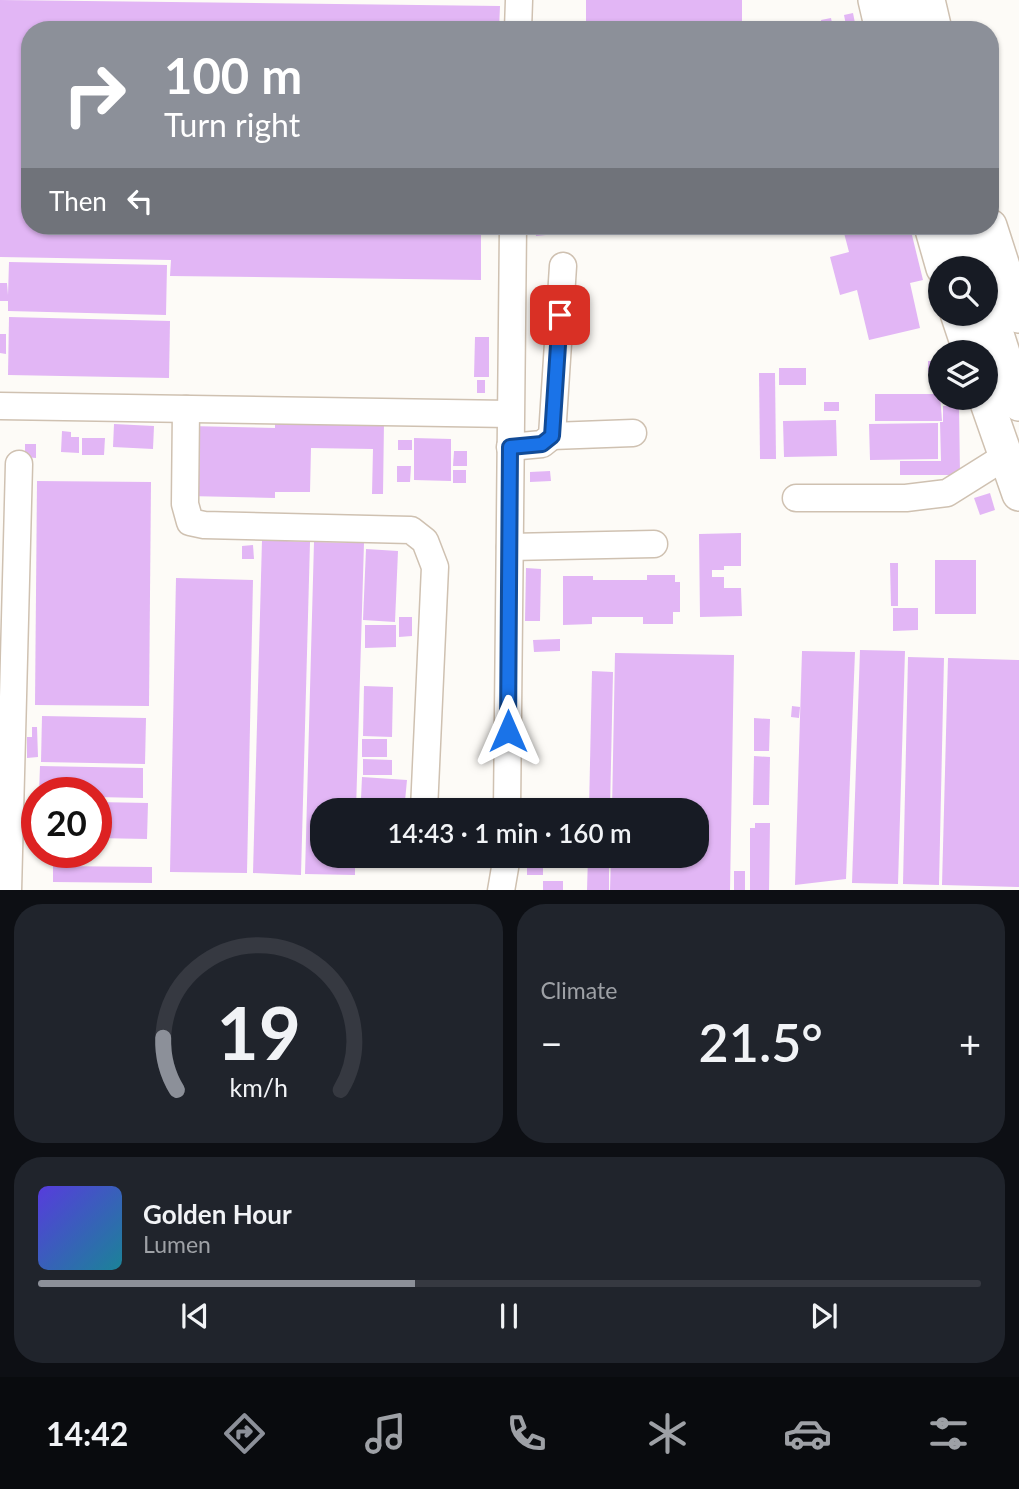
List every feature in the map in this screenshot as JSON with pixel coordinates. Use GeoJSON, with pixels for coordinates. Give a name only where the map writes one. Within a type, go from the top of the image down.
{"type":"FeatureCollection","features":[{"type":"Feature","properties":{"kind":"main road"},"geometry":{"type":"LineString","coordinates":[[875,0],[880,21]]}},
{"type":"Feature","properties":{"kind":"main road"},"geometry":{"type":"LineString","coordinates":[[904,0],[909,21]]}},
{"type":"Feature","properties":{"kind":"main road"},"geometry":{"type":"LineString","coordinates":[[928,0],[933,21]]}},
{"type":"Feature","properties":{"kind":"main road"},"geometry":{"type":"LineString","coordinates":[[934,235],[940,256]]}},
{"type":"Feature","properties":{"kind":"main road"},"geometry":{"type":"LineString","coordinates":[[965,235],[972,256]]}},
{"type":"Feature","properties":{"kind":"main road"},"geometry":{"type":"LineString","coordinates":[[993,235],[1019,316]]}},
{"type":"Feature","properties":{"kind":"main road"},"geometry":{"type":"LineString","coordinates":[[986,326],[1019,404]]}},
{"type":"Feature","properties":{"kind":"main road"},"geometry":{"type":"LineString","coordinates":[[990,410],[1019,494]]}},
{"type":"Feature","properties":{"kind":"lane"},"geometry":{"type":"LineString","coordinates":[[518,21],[519,0]]}},
{"type":"Feature","properties":{"kind":"lane"},"geometry":{"type":"LineString","coordinates":[[507,798],[513,235]]}},
{"type":"Feature","properties":{"kind":"lane"},"geometry":{"type":"LineString","coordinates":[[552,436],[563,267]]}},
{"type":"Feature","properties":{"kind":"lane"},"geometry":{"type":"LineString","coordinates":[[0,406],[510,414]]}},
{"type":"Feature","properties":{"kind":"lane"},"geometry":{"type":"LineString","coordinates":[[186,409],[185,504],[190,522],[204,525],[411,530],[425,541],[435,567],[425,798]]}},
{"type":"Feature","properties":{"kind":"lane"},"geometry":{"type":"LineString","coordinates":[[510,447],[542,444],[552,436],[634,433]]}},
{"type":"Feature","properties":{"kind":"lane"},"geometry":{"type":"LineString","coordinates":[[796,498],[884,499],[947,493],[1006,456]]}},
{"type":"Feature","properties":{"kind":"lane"},"geometry":{"type":"LineString","coordinates":[[8,890],[19,464]]}},
{"type":"Feature","properties":{"kind":"lane"},"geometry":{"type":"LineString","coordinates":[[510,547],[654,544]]}},
{"type":"Feature","properties":{"kind":"lane"},"geometry":{"type":"LineString","coordinates":[[501,890],[505,868]]}},
{"type":"Feature","properties":{"kind":"building"},"geometry":{"type":"Polygon","coordinates":[[[0,0],[500,6],[499,21],[21,21],[21,235],[481,235],[481,280],[170,276],[171,260],[0,257],[0,0]]]}},
{"type":"Feature","properties":{"kind":"building"},"geometry":{"type":"Polygon","coordinates":[[[586,0],[742,0],[742,21],[586,21],[586,0]]]}},
{"type":"Feature","properties":{"kind":"building"},"geometry":{"type":"Polygon","coordinates":[[[853,13],[855,21],[845,21],[844,15],[853,13]]]}},
{"type":"Feature","properties":{"kind":"building"},"geometry":{"type":"Polygon","coordinates":[[[845,235],[912,235],[923,280],[910,283],[920,328],[869,340],[857,290],[840,295],[830,257],[849,252],[845,235]]]}},
{"type":"Feature","properties":{"kind":"building"},"geometry":{"type":"Polygon","coordinates":[[[9,262],[167,265],[166,315],[8,311],[8,301],[0,301],[0,283],[7,283],[8,295],[9,262]]]}},
{"type":"Feature","properties":{"kind":"building"},"geometry":{"type":"Polygon","coordinates":[[[9,317],[170,321],[169,378],[8,375],[9,317]]]}},
{"type":"Feature","properties":{"kind":"building"},"geometry":{"type":"Polygon","coordinates":[[[0,334],[6,334],[6,354],[0,353],[0,334]]]}},
{"type":"Feature","properties":{"kind":"building"},"geometry":{"type":"Polygon","coordinates":[[[475,337],[489,337],[489,377],[474,377],[475,337]]]}},
{"type":"Feature","properties":{"kind":"building"},"geometry":{"type":"Polygon","coordinates":[[[779,368],[806,368],[806,385],[779,385],[779,368]]]}},
{"type":"Feature","properties":{"kind":"building"},"geometry":{"type":"Polygon","coordinates":[[[759,373],[775,373],[776,459],[760,459],[759,373]]]}},
{"type":"Feature","properties":{"kind":"building"},"geometry":{"type":"Polygon","coordinates":[[[477,380],[485,380],[485,393],[477,393],[477,380]]]}},
{"type":"Feature","properties":{"kind":"building"},"geometry":{"type":"Polygon","coordinates":[[[875,394],[928,394],[928,410],[941,410],[942,421],[875,421],[875,394]]]}},
{"type":"Feature","properties":{"kind":"building"},"geometry":{"type":"Polygon","coordinates":[[[824,402],[839,402],[839,411],[824,411],[824,402]]]}},
{"type":"Feature","properties":{"kind":"building"},"geometry":{"type":"Polygon","coordinates":[[[943,410],[959,410],[960,475],[900,475],[900,461],[941,461],[940,422],[943,422],[943,410]]]}},
{"type":"Feature","properties":{"kind":"building"},"geometry":{"type":"Polygon","coordinates":[[[275,419],[384,422],[383,494],[372,494],[373,449],[311,448],[310,492],[275,492],[275,498],[188,496],[189,426],[275,428],[275,419]]]}},
{"type":"Feature","properties":{"kind":"building"},"geometry":{"type":"Polygon","coordinates":[[[836,420],[837,456],[784,457],[783,421],[836,420]]]}},
{"type":"Feature","properties":{"kind":"building"},"geometry":{"type":"Polygon","coordinates":[[[938,423],[938,459],[870,460],[869,424],[938,423]]]}},
{"type":"Feature","properties":{"kind":"building"},"geometry":{"type":"Polygon","coordinates":[[[114,424],[154,426],[153,449],[113,447],[114,424]]]}},
{"type":"Feature","properties":{"kind":"building"},"geometry":{"type":"Polygon","coordinates":[[[62,431],[71,432],[71,437],[79,437],[79,453],[61,452],[62,431]]]}},
{"type":"Feature","properties":{"kind":"building"},"geometry":{"type":"Polygon","coordinates":[[[82,438],[105,438],[104,455],[82,455],[82,438]]]}},
{"type":"Feature","properties":{"kind":"building"},"geometry":{"type":"Polygon","coordinates":[[[414,438],[451,439],[451,481],[414,480],[414,438]]]}},
{"type":"Feature","properties":{"kind":"building"},"geometry":{"type":"Polygon","coordinates":[[[398,440],[412,440],[412,450],[398,450],[398,440]]]}},
{"type":"Feature","properties":{"kind":"building"},"geometry":{"type":"Polygon","coordinates":[[[25,444],[36,444],[36,458],[25,457],[25,444]]]}},
{"type":"Feature","properties":{"kind":"building"},"geometry":{"type":"Polygon","coordinates":[[[454,451],[467,451],[467,466],[453,466],[454,451]]]}},
{"type":"Feature","properties":{"kind":"building"},"geometry":{"type":"Polygon","coordinates":[[[397,466],[411,466],[410,482],[397,482],[397,466]]]}},
{"type":"Feature","properties":{"kind":"building"},"geometry":{"type":"Polygon","coordinates":[[[453,470],[466,470],[466,483],[453,483],[453,470]]]}},
{"type":"Feature","properties":{"kind":"building"},"geometry":{"type":"Polygon","coordinates":[[[550,471],[551,481],[530,482],[530,472],[550,471]]]}},
{"type":"Feature","properties":{"kind":"building"},"geometry":{"type":"Polygon","coordinates":[[[37,481],[151,482],[149,706],[35,705],[37,481]]]}},
{"type":"Feature","properties":{"kind":"building"},"geometry":{"type":"Polygon","coordinates":[[[990,493],[995,510],[980,515],[974,498],[990,493]]]}},
{"type":"Feature","properties":{"kind":"building"},"geometry":{"type":"Polygon","coordinates":[[[741,533],[741,566],[724,566],[724,570],[712,570],[712,577],[724,577],[724,588],[741,588],[742,616],[700,617],[699,534],[741,533]]]}},
{"type":"Feature","properties":{"kind":"building"},"geometry":{"type":"Polygon","coordinates":[[[262,540],[310,542],[301,875],[253,873],[262,540]]]}},
{"type":"Feature","properties":{"kind":"building"},"geometry":{"type":"Polygon","coordinates":[[[314,542],[364,543],[356,798],[310,798],[310,868],[355,868],[355,875],[305,874],[314,542]]]}},
{"type":"Feature","properties":{"kind":"building"},"geometry":{"type":"Polygon","coordinates":[[[253,545],[254,559],[242,559],[242,546],[253,545]]]}},
{"type":"Feature","properties":{"kind":"building"},"geometry":{"type":"Polygon","coordinates":[[[366,549],[398,551],[395,622],[363,620],[366,549]]]}},
{"type":"Feature","properties":{"kind":"building"},"geometry":{"type":"Polygon","coordinates":[[[935,560],[976,560],[976,614],[935,614],[935,560]]]}},
{"type":"Feature","properties":{"kind":"building"},"geometry":{"type":"Polygon","coordinates":[[[890,563],[898,563],[898,606],[891,606],[890,563]]]}},
{"type":"Feature","properties":{"kind":"building"},"geometry":{"type":"Polygon","coordinates":[[[526,568],[541,569],[540,621],[525,621],[526,568]]]}},
{"type":"Feature","properties":{"kind":"building"},"geometry":{"type":"Polygon","coordinates":[[[647,575],[675,575],[675,582],[680,582],[680,612],[673,612],[673,624],[643,624],[643,617],[592,617],[592,624],[563,625],[563,576],[593,576],[593,580],[647,580],[647,575]]]}},
{"type":"Feature","properties":{"kind":"building"},"geometry":{"type":"Polygon","coordinates":[[[176,578],[253,580],[247,873],[170,872],[176,578]]]}},
{"type":"Feature","properties":{"kind":"building"},"geometry":{"type":"Polygon","coordinates":[[[893,608],[918,608],[918,630],[893,631],[893,608]]]}},
{"type":"Feature","properties":{"kind":"building"},"geometry":{"type":"Polygon","coordinates":[[[399,617],[412,617],[412,636],[399,637],[399,617]]]}},
{"type":"Feature","properties":{"kind":"building"},"geometry":{"type":"Polygon","coordinates":[[[365,625],[396,625],[396,647],[365,648],[365,625]]]}},
{"type":"Feature","properties":{"kind":"building"},"geometry":{"type":"Polygon","coordinates":[[[560,639],[560,651],[534,652],[533,640],[560,639]]]}},
{"type":"Feature","properties":{"kind":"building"},"geometry":{"type":"Polygon","coordinates":[[[860,650],[905,651],[898,884],[852,883],[860,650]]]}},
{"type":"Feature","properties":{"kind":"building"},"geometry":{"type":"Polygon","coordinates":[[[802,651],[855,652],[846,879],[795,885],[802,651]]]}},
{"type":"Feature","properties":{"kind":"building"},"geometry":{"type":"Polygon","coordinates":[[[615,653],[734,655],[730,890],[610,890],[611,868],[709,868],[709,798],[612,798],[615,653]]]}},
{"type":"Feature","properties":{"kind":"building"},"geometry":{"type":"Polygon","coordinates":[[[908,657],[944,658],[939,885],[903,884],[908,657]]]}},
{"type":"Feature","properties":{"kind":"building"},"geometry":{"type":"Polygon","coordinates":[[[948,658],[1019,660],[1019,887],[942,885],[948,658]]]}},
{"type":"Feature","properties":{"kind":"building"},"geometry":{"type":"Polygon","coordinates":[[[592,671],[613,672],[610,798],[589,798],[592,671]]]}},
{"type":"Feature","properties":{"kind":"building"},"geometry":{"type":"Polygon","coordinates":[[[364,686],[393,687],[392,737],[363,736],[364,686]]]}},
{"type":"Feature","properties":{"kind":"building"},"geometry":{"type":"Polygon","coordinates":[[[792,706],[800,707],[799,718],[791,717],[792,706]]]}},
{"type":"Feature","properties":{"kind":"building"},"geometry":{"type":"Polygon","coordinates":[[[42,716],[146,718],[145,764],[41,762],[42,716]]]}},
{"type":"Feature","properties":{"kind":"building"},"geometry":{"type":"Polygon","coordinates":[[[754,718],[770,719],[769,751],[754,751],[754,718]]]}},
{"type":"Feature","properties":{"kind":"building"},"geometry":{"type":"Polygon","coordinates":[[[32,727],[37,727],[38,757],[27,758],[27,737],[32,737],[32,727]]]}},
{"type":"Feature","properties":{"kind":"building"},"geometry":{"type":"Polygon","coordinates":[[[362,739],[387,739],[387,757],[362,757],[362,739]]]}},
{"type":"Feature","properties":{"kind":"building"},"geometry":{"type":"Polygon","coordinates":[[[754,756],[770,757],[769,805],[753,805],[754,756]]]}},
{"type":"Feature","properties":{"kind":"building"},"geometry":{"type":"Polygon","coordinates":[[[363,759],[392,760],[392,775],[363,775],[363,759]]]}},
{"type":"Feature","properties":{"kind":"building"},"geometry":{"type":"Polygon","coordinates":[[[40,766],[143,768],[143,798],[112,797],[112,777],[40,777],[40,766]]]}},
{"type":"Feature","properties":{"kind":"building"},"geometry":{"type":"Polygon","coordinates":[[[362,777],[407,780],[405,798],[361,798],[362,777]]]}},
{"type":"Feature","properties":{"kind":"building"},"geometry":{"type":"Polygon","coordinates":[[[112,802],[148,803],[147,839],[112,838],[112,802]]]}},
{"type":"Feature","properties":{"kind":"building"},"geometry":{"type":"Polygon","coordinates":[[[755,823],[770,823],[769,890],[750,890],[750,828],[755,828],[755,823]]]}},
{"type":"Feature","properties":{"kind":"building"},"geometry":{"type":"Polygon","coordinates":[[[152,867],[152,883],[53,882],[53,868],[152,867]]]}},
{"type":"Feature","properties":{"kind":"building"},"geometry":{"type":"Polygon","coordinates":[[[527,868],[543,868],[543,875],[527,875],[527,868]]]}},
{"type":"Feature","properties":{"kind":"building"},"geometry":{"type":"Polygon","coordinates":[[[588,868],[609,868],[609,890],[587,890],[588,868]]]}},
{"type":"Feature","properties":{"kind":"building"},"geometry":{"type":"Polygon","coordinates":[[[734,871],[745,871],[745,890],[734,890],[734,871]]]}},
{"type":"Feature","properties":{"kind":"building"},"geometry":{"type":"Polygon","coordinates":[[[543,881],[563,881],[563,890],[543,890],[543,881]]]}},
{"type":"Feature","properties":{"kind":"route"},"geometry":{"type":"LineString","coordinates":[[508,731],[510,447],[542,444],[552,436],[560,315]]}}]}
